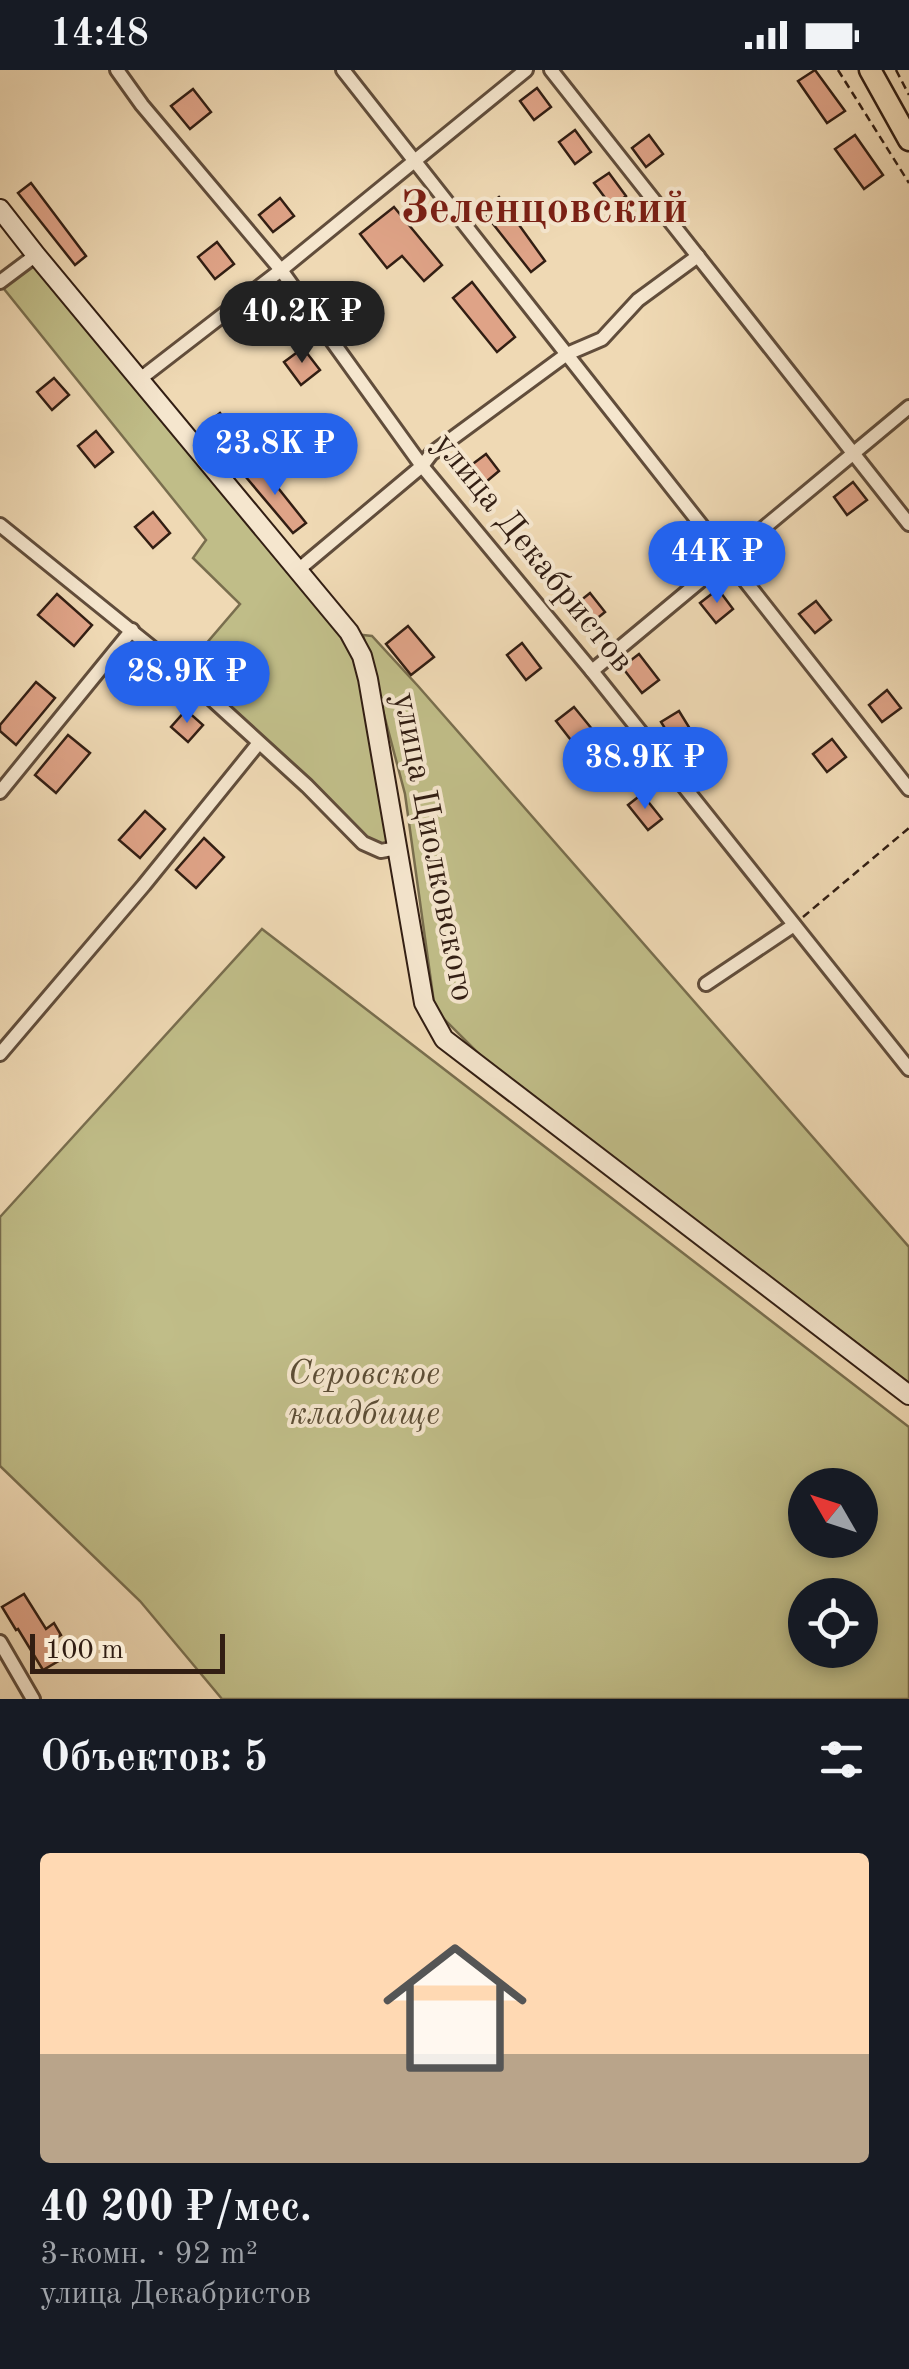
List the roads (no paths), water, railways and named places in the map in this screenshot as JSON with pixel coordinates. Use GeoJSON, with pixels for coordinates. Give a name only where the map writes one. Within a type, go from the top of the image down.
{"type":"FeatureCollection","features":[{"type":"Feature","properties":{"kind":"main road"},"geometry":{"type":"LineString","coordinates":[[870,70],[909,140]]}},
{"type":"Feature","properties":{"kind":"main road","name":"улица Циолковского"},"geometry":{"type":"LineString","coordinates":[[0,209],[298,570],[348,632],[362,656],[424,1003],[444,1039],[909,1395]]}},
{"type":"Feature","properties":{"kind":"street","name":"улица Декабристов"},"geometry":{"type":"LineString","coordinates":[[117,70],[281,270],[422,466],[592,671],[909,1069]]}},
{"type":"Feature","properties":{"kind":"street"},"geometry":{"type":"LineString","coordinates":[[343,70],[909,789]]}},
{"type":"Feature","properties":{"kind":"street"},"geometry":{"type":"LineString","coordinates":[[140,379],[281,270],[526,70]]}},
{"type":"Feature","properties":{"kind":"street"},"geometry":{"type":"LineString","coordinates":[[552,70],[909,524]]}},
{"type":"Feature","properties":{"kind":"street"},"geometry":{"type":"LineString","coordinates":[[0,282],[36,255]]}},
{"type":"Feature","properties":{"kind":"street"},"geometry":{"type":"LineString","coordinates":[[298,570],[422,466],[430,454],[568,354],[602,339],[638,300],[698,256]]}},
{"type":"Feature","properties":{"kind":"street"},"geometry":{"type":"LineString","coordinates":[[592,671],[909,407]]}},
{"type":"Feature","properties":{"kind":"street"},"geometry":{"type":"LineString","coordinates":[[0,525],[182,672],[306,786],[362,844],[382,851],[397,848]]}},
{"type":"Feature","properties":{"kind":"street"},"geometry":{"type":"LineString","coordinates":[[0,792],[132,630]]}},
{"type":"Feature","properties":{"kind":"street"},"geometry":{"type":"LineString","coordinates":[[0,1054],[144,886],[258,744]]}},
{"type":"Feature","properties":{"kind":"street"},"geometry":{"type":"LineString","coordinates":[[706,984],[794,925]]}},
{"type":"Feature","properties":{"kind":"street"},"geometry":{"type":"LineString","coordinates":[[0,1642],[33,1699]]}},
{"type":"Feature","properties":{"kind":"district","name":"Зеленцовский"},"geometry":{"type":"Point","coordinates":[544,210]}},
{"type":"Feature","properties":{"kind":"park label","name":"Серовское кладбище"},"geometry":{"type":"Point","coordinates":[364,1394]}}]}
